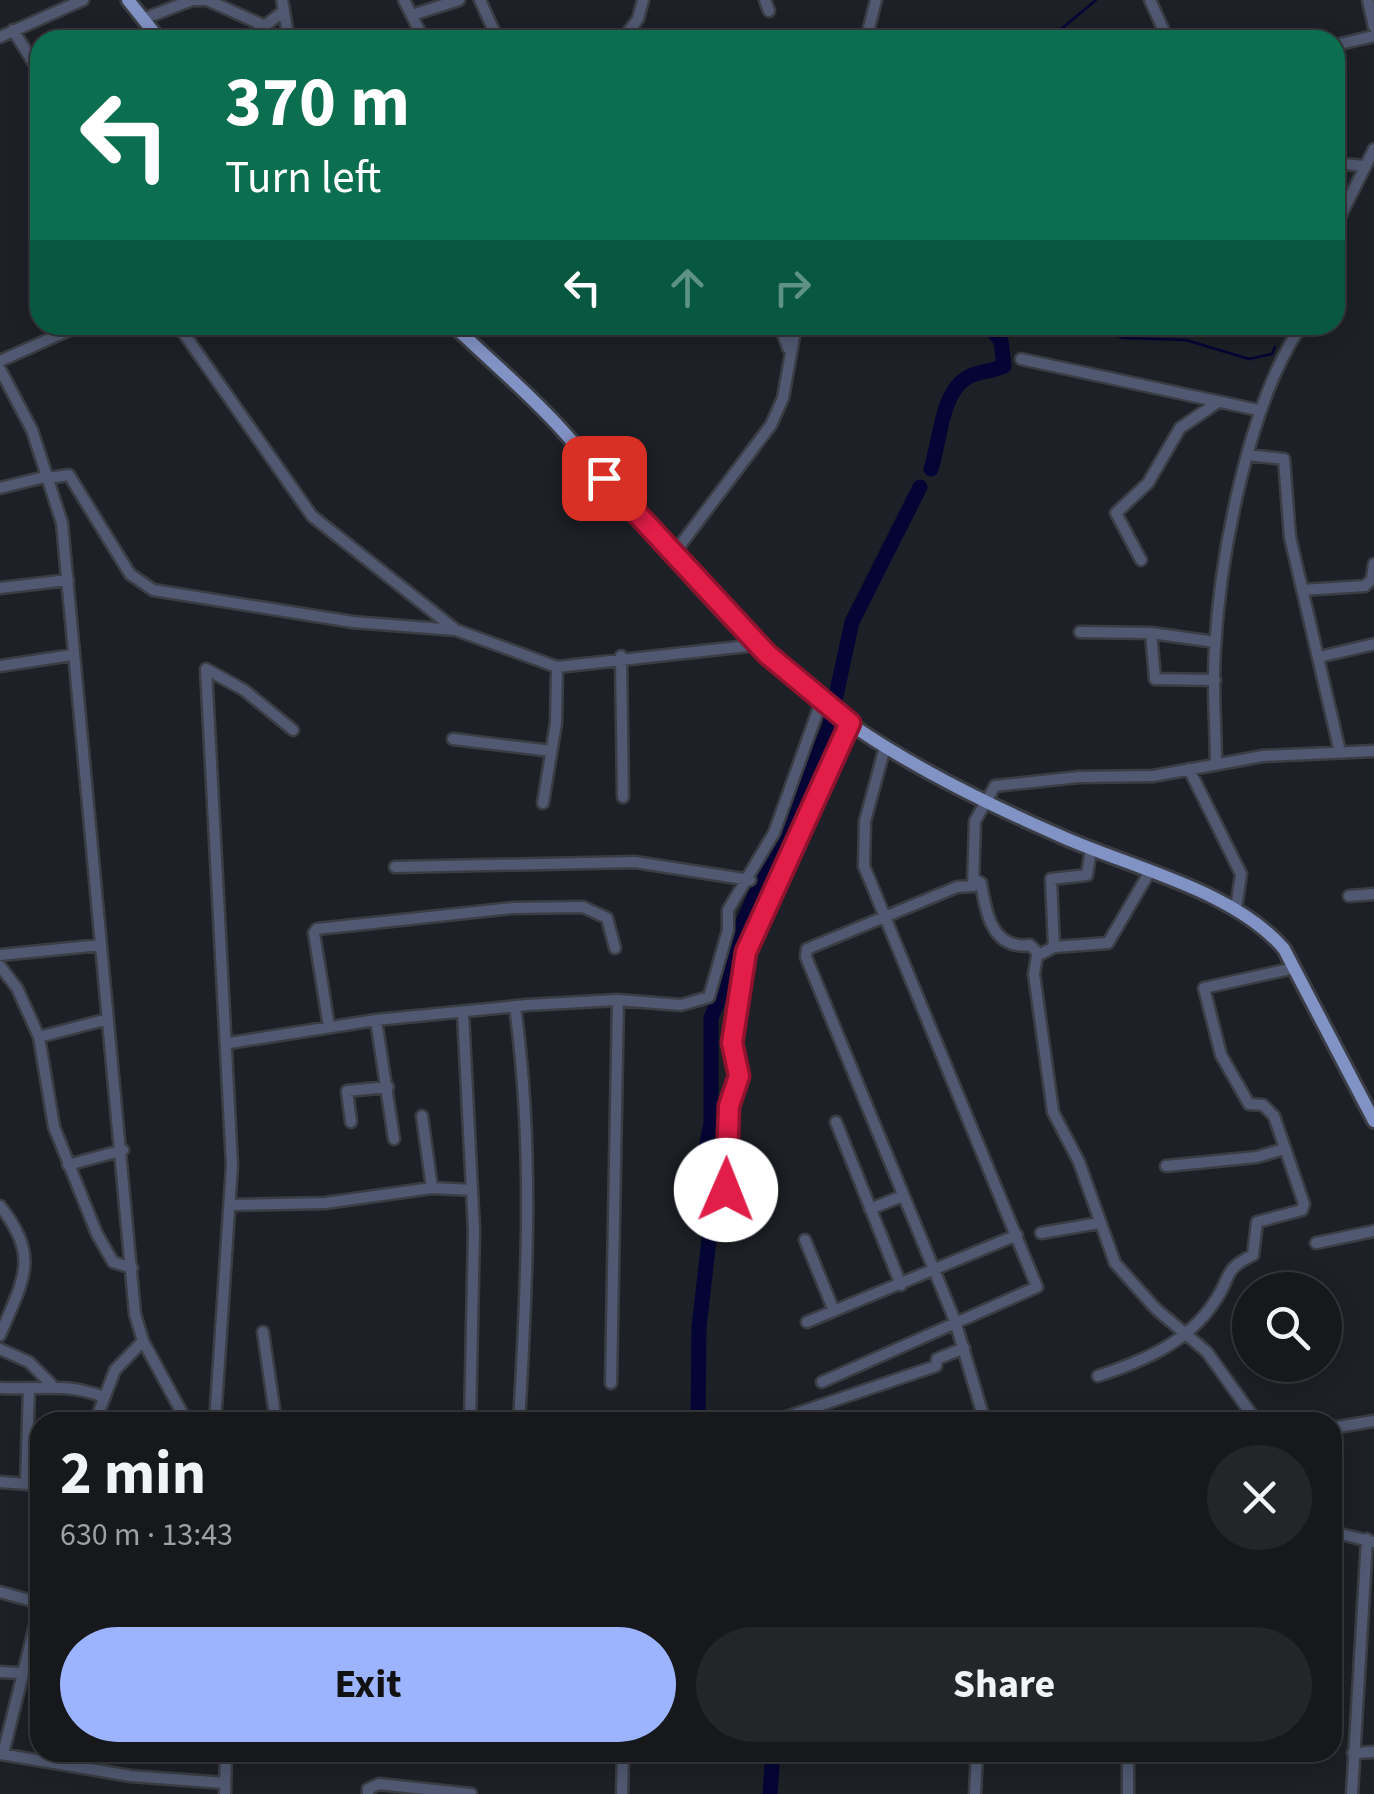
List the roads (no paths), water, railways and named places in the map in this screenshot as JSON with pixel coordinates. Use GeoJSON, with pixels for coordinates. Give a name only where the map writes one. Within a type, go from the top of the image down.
{"type":"FeatureCollection","features":[{"type":"Feature","properties":{"kind":"main road"},"geometry":{"type":"LineString","coordinates":[[128,0],[152,30]]}},
{"type":"Feature","properties":{"kind":"main road"},"geometry":{"type":"LineString","coordinates":[[463,335],[559,426],[672,556],[758,645],[824,704],[885,747],[986,800],[1236,909],[1267,929],[1294,968],[1374,1121]]}},
{"type":"Feature","properties":{"kind":"street"},"geometry":{"type":"LineString","coordinates":[[0,37],[83,0]]}},
{"type":"Feature","properties":{"kind":"street"},"geometry":{"type":"LineString","coordinates":[[143,19],[192,0],[208,0],[265,26]]}},
{"type":"Feature","properties":{"kind":"street"},"geometry":{"type":"LineString","coordinates":[[404,0],[419,30]]}},
{"type":"Feature","properties":{"kind":"street"},"geometry":{"type":"LineString","coordinates":[[412,16],[458,0]]}},
{"type":"Feature","properties":{"kind":"street"},"geometry":{"type":"LineString","coordinates":[[480,0],[494,30]]}},
{"type":"Feature","properties":{"kind":"street"},"geometry":{"type":"LineString","coordinates":[[630,30],[638,20],[643,0]]}},
{"type":"Feature","properties":{"kind":"street"},"geometry":{"type":"LineString","coordinates":[[868,30],[876,0]]}},
{"type":"Feature","properties":{"kind":"street"},"geometry":{"type":"LineString","coordinates":[[1150,0],[1164,30]]}},
{"type":"Feature","properties":{"kind":"street"},"geometry":{"type":"LineString","coordinates":[[1368,0],[1374,27]]}},
{"type":"Feature","properties":{"kind":"street"},"geometry":{"type":"LineString","coordinates":[[260,30],[283,6]]}},
{"type":"Feature","properties":{"kind":"street"},"geometry":{"type":"LineString","coordinates":[[13,30],[30,57]]}},
{"type":"Feature","properties":{"kind":"street"},"geometry":{"type":"LineString","coordinates":[[1345,43],[1374,36]]}},
{"type":"Feature","properties":{"kind":"street"},"geometry":{"type":"LineString","coordinates":[[1345,206],[1374,149]]}},
{"type":"Feature","properties":{"kind":"street"},"geometry":{"type":"LineString","coordinates":[[1345,164],[1364,166]]}},
{"type":"Feature","properties":{"kind":"street"},"geometry":{"type":"LineString","coordinates":[[60,335],[0,365],[32,430],[62,523],[132,1268],[143,1340],[182,1412]]}},
{"type":"Feature","properties":{"kind":"street"},"geometry":{"type":"LineString","coordinates":[[185,335],[312,516],[456,630]]}},
{"type":"Feature","properties":{"kind":"street"},"geometry":{"type":"LineString","coordinates":[[784,335],[789,350]]}},
{"type":"Feature","properties":{"kind":"street"},"geometry":{"type":"LineString","coordinates":[[672,556],[771,426],[783,398],[793,335]]}},
{"type":"Feature","properties":{"kind":"street"},"geometry":{"type":"LineString","coordinates":[[1216,765],[1215,642],[1248,455],[1258,410],[1281,355],[1295,335]]}},
{"type":"Feature","properties":{"kind":"street"},"geometry":{"type":"LineString","coordinates":[[1021,359],[1258,410]]}},
{"type":"Feature","properties":{"kind":"street"},"geometry":{"type":"LineString","coordinates":[[1142,560],[1116,513],[1148,483],[1180,428],[1218,402]]}},
{"type":"Feature","properties":{"kind":"street"},"geometry":{"type":"LineString","coordinates":[[1248,455],[1284,459],[1290,537],[1340,752]]}},
{"type":"Feature","properties":{"kind":"street"},"geometry":{"type":"LineString","coordinates":[[0,488],[69,475],[130,574],[154,590],[353,622],[456,630],[557,667],[621,656],[758,645]]}},
{"type":"Feature","properties":{"kind":"street"},"geometry":{"type":"LineString","coordinates":[[1302,590],[1365,586],[1372,579],[1374,564]]}},
{"type":"Feature","properties":{"kind":"street"},"geometry":{"type":"LineString","coordinates":[[0,588],[68,580]]}},
{"type":"Feature","properties":{"kind":"street"},"geometry":{"type":"LineString","coordinates":[[1080,632],[1151,633],[1215,642]]}},
{"type":"Feature","properties":{"kind":"street"},"geometry":{"type":"LineString","coordinates":[[1151,633],[1155,679],[1215,680]]}},
{"type":"Feature","properties":{"kind":"street"},"geometry":{"type":"LineString","coordinates":[[1319,657],[1374,644]]}},
{"type":"Feature","properties":{"kind":"street"},"geometry":{"type":"LineString","coordinates":[[0,666],[72,655]]}},
{"type":"Feature","properties":{"kind":"street"},"geometry":{"type":"LineString","coordinates":[[621,656],[622,797]]}},
{"type":"Feature","properties":{"kind":"street"},"geometry":{"type":"LineString","coordinates":[[544,803],[557,667]]}},
{"type":"Feature","properties":{"kind":"street"},"geometry":{"type":"LineString","coordinates":[[215,1412],[216,1360],[231,1205],[229,1044],[206,669],[244,690],[293,730]]}},
{"type":"Feature","properties":{"kind":"street"},"geometry":{"type":"LineString","coordinates":[[229,1044],[376,1020],[618,1000],[682,1004],[711,995],[728,910],[750,880],[774,833],[824,704]]}},
{"type":"Feature","properties":{"kind":"street"},"geometry":{"type":"LineString","coordinates":[[726,1190],[729,1106],[739,1076],[732,1043],[746,952],[850,723]]}},
{"type":"Feature","properties":{"kind":"street"},"geometry":{"type":"LineString","coordinates":[[453,739],[551,750]]}},
{"type":"Feature","properties":{"kind":"street"},"geometry":{"type":"LineString","coordinates":[[822,1382],[1038,1286],[864,866],[865,821],[885,747]]}},
{"type":"Feature","properties":{"kind":"street"},"geometry":{"type":"LineString","coordinates":[[982,1412],[955,1321],[900,1197],[806,956],[807,949],[957,887],[973,886],[975,821],[995,786],[1152,776],[1263,756],[1374,751]]}},
{"type":"Feature","properties":{"kind":"street"},"geometry":{"type":"LineString","coordinates":[[1190,770],[1241,874],[1236,909]]}},
{"type":"Feature","properties":{"kind":"street"},"geometry":{"type":"LineString","coordinates":[[1054,947],[1051,880],[1087,875],[1091,849]]}},
{"type":"Feature","properties":{"kind":"street"},"geometry":{"type":"LineString","coordinates":[[395,868],[635,862],[750,880]]}},
{"type":"Feature","properties":{"kind":"street"},"geometry":{"type":"LineString","coordinates":[[1039,954],[1054,947],[1108,942],[1149,873]]}},
{"type":"Feature","properties":{"kind":"street"},"geometry":{"type":"LineString","coordinates":[[976,880],[981,883],[986,916],[1001,939],[1016,947],[1030,946],[1039,954]]}},
{"type":"Feature","properties":{"kind":"street"},"geometry":{"type":"LineString","coordinates":[[1349,896],[1374,894]]}},
{"type":"Feature","properties":{"kind":"street"},"geometry":{"type":"LineString","coordinates":[[329,1027],[314,933],[318,929],[513,908],[582,906],[609,920],[616,948]]}},
{"type":"Feature","properties":{"kind":"street"},"geometry":{"type":"LineString","coordinates":[[0,955],[102,945]]}},
{"type":"Feature","properties":{"kind":"street"},"geometry":{"type":"LineString","coordinates":[[1039,954],[1034,974],[1053,1112],[1079,1162],[1115,1262],[1156,1309],[1237,1388],[1251,1412]]}},
{"type":"Feature","properties":{"kind":"street"},"geometry":{"type":"LineString","coordinates":[[0,966],[17,988],[39,1038],[46,1102],[68,1165],[108,1256],[116,1264],[132,1268]]}},
{"type":"Feature","properties":{"kind":"street"},"geometry":{"type":"LineString","coordinates":[[1098,1376],[1148,1360],[1184,1333],[1215,1303],[1230,1268],[1255,1253],[1257,1222],[1302,1210],[1304,1204],[1274,1116],[1263,1105],[1249,1104],[1221,1055],[1204,988],[1294,968]]}},
{"type":"Feature","properties":{"kind":"street"},"geometry":{"type":"LineString","coordinates":[[611,1383],[618,1000]]}},
{"type":"Feature","properties":{"kind":"street"},"geometry":{"type":"LineString","coordinates":[[514,1007],[526,1108],[527,1246],[519,1412]]}},
{"type":"Feature","properties":{"kind":"street"},"geometry":{"type":"LineString","coordinates":[[463,1012],[472,1190],[470,1412]]}},
{"type":"Feature","properties":{"kind":"street"},"geometry":{"type":"LineString","coordinates":[[39,1038],[108,1018]]}},
{"type":"Feature","properties":{"kind":"street"},"geometry":{"type":"LineString","coordinates":[[376,1020],[394,1139]]}},
{"type":"Feature","properties":{"kind":"street"},"geometry":{"type":"LineString","coordinates":[[350,1122],[347,1091],[388,1087]]}},
{"type":"Feature","properties":{"kind":"street"},"geometry":{"type":"LineString","coordinates":[[422,1116],[432,1188]]}},
{"type":"Feature","properties":{"kind":"street"},"geometry":{"type":"LineString","coordinates":[[836,1122],[901,1285]]}},
{"type":"Feature","properties":{"kind":"street"},"geometry":{"type":"LineString","coordinates":[[1166,1166],[1257,1157],[1284,1149]]}},
{"type":"Feature","properties":{"kind":"street"},"geometry":{"type":"LineString","coordinates":[[68,1165],[122,1150]]}},
{"type":"Feature","properties":{"kind":"street"},"geometry":{"type":"LineString","coordinates":[[231,1205],[325,1203],[432,1188],[472,1190]]}},
{"type":"Feature","properties":{"kind":"street"},"geometry":{"type":"LineString","coordinates":[[870,1210],[900,1197]]}},
{"type":"Feature","properties":{"kind":"street"},"geometry":{"type":"LineString","coordinates":[[0,1206],[23,1234],[24,1244],[23,1277],[0,1335]]}},
{"type":"Feature","properties":{"kind":"street"},"geometry":{"type":"LineString","coordinates":[[1041,1234],[1099,1223]]}},
{"type":"Feature","properties":{"kind":"street"},"geometry":{"type":"LineString","coordinates":[[1316,1244],[1374,1230]]}},
{"type":"Feature","properties":{"kind":"street"},"geometry":{"type":"LineString","coordinates":[[808,1322],[1017,1235]]}},
{"type":"Feature","properties":{"kind":"street"},"geometry":{"type":"LineString","coordinates":[[804,1240],[834,1311]]}},
{"type":"Feature","properties":{"kind":"street"},"geometry":{"type":"LineString","coordinates":[[262,1332],[274,1412]]}},
{"type":"Feature","properties":{"kind":"street"},"geometry":{"type":"LineString","coordinates":[[98,1412],[127,1354],[143,1340]]}},
{"type":"Feature","properties":{"kind":"street"},"geometry":{"type":"LineString","coordinates":[[801,1412],[936,1366],[938,1359],[964,1348]]}},
{"type":"Feature","properties":{"kind":"street"},"geometry":{"type":"LineString","coordinates":[[0,1349],[30,1362],[51,1384]]}},
{"type":"Feature","properties":{"kind":"street"},"geometry":{"type":"LineString","coordinates":[[0,1388],[29,1389],[51,1384],[78,1387],[103,1397]]}},
{"type":"Feature","properties":{"kind":"street"},"geometry":{"type":"LineString","coordinates":[[26,1481],[29,1389]]}},
{"type":"Feature","properties":{"kind":"street"},"geometry":{"type":"LineString","coordinates":[[1342,1426],[1374,1421]]}},
{"type":"Feature","properties":{"kind":"street"},"geometry":{"type":"LineString","coordinates":[[0,1482],[30,1482]]}},
{"type":"Feature","properties":{"kind":"street"},"geometry":{"type":"LineString","coordinates":[[1342,1534],[1371,1541],[1352,1753],[1352,1794]]}},
{"type":"Feature","properties":{"kind":"street"},"geometry":{"type":"LineString","coordinates":[[0,1592],[30,1601]]}},
{"type":"Feature","properties":{"kind":"street"},"geometry":{"type":"LineString","coordinates":[[30,1643],[2,1754],[30,1759]]}},
{"type":"Feature","properties":{"kind":"street"},"geometry":{"type":"LineString","coordinates":[[0,1672],[22,1674]]}},
{"type":"Feature","properties":{"kind":"street"},"geometry":{"type":"LineString","coordinates":[[1352,1753],[1374,1752]]}},
{"type":"Feature","properties":{"kind":"street"},"geometry":{"type":"LineString","coordinates":[[49,1762],[225,1789],[226,1762]]}},
{"type":"Feature","properties":{"kind":"street"},"geometry":{"type":"LineString","coordinates":[[622,1794],[623,1762]]}},
{"type":"Feature","properties":{"kind":"street"},"geometry":{"type":"LineString","coordinates":[[975,1794],[977,1762]]}},
{"type":"Feature","properties":{"kind":"street"},"geometry":{"type":"LineString","coordinates":[[1128,1762],[1128,1794]]}},
{"type":"Feature","properties":{"kind":"street"},"geometry":{"type":"LineString","coordinates":[[368,1794],[368,1789],[379,1784],[472,1794]]}},
{"type":"Feature","properties":{"kind":"waterway"},"geometry":{"type":"LineString","coordinates":[[1060,30],[1096,0]]}},
{"type":"Feature","properties":{"kind":"waterway"},"geometry":{"type":"LineString","coordinates":[[931,469],[946,407],[957,386],[969,376],[1004,366],[1001,341],[996,335]]}},
{"type":"Feature","properties":{"kind":"waterway"},"geometry":{"type":"LineString","coordinates":[[1002,335],[1003,349]]}},
{"type":"Feature","properties":{"kind":"waterway"},"geometry":{"type":"LineString","coordinates":[[1114,335],[1186,340],[1249,359],[1272,354],[1275,347]]}},
{"type":"Feature","properties":{"kind":"waterway"},"geometry":{"type":"LineString","coordinates":[[698,1412],[699,1327],[710,1231],[704,1157],[711,1124],[711,1018],[726,981],[734,934],[740,929],[829,728],[852,622],[920,487]]}},
{"type":"Feature","properties":{"kind":"waterway"},"geometry":{"type":"LineString","coordinates":[[770,1794],[772,1762]]}}]}
